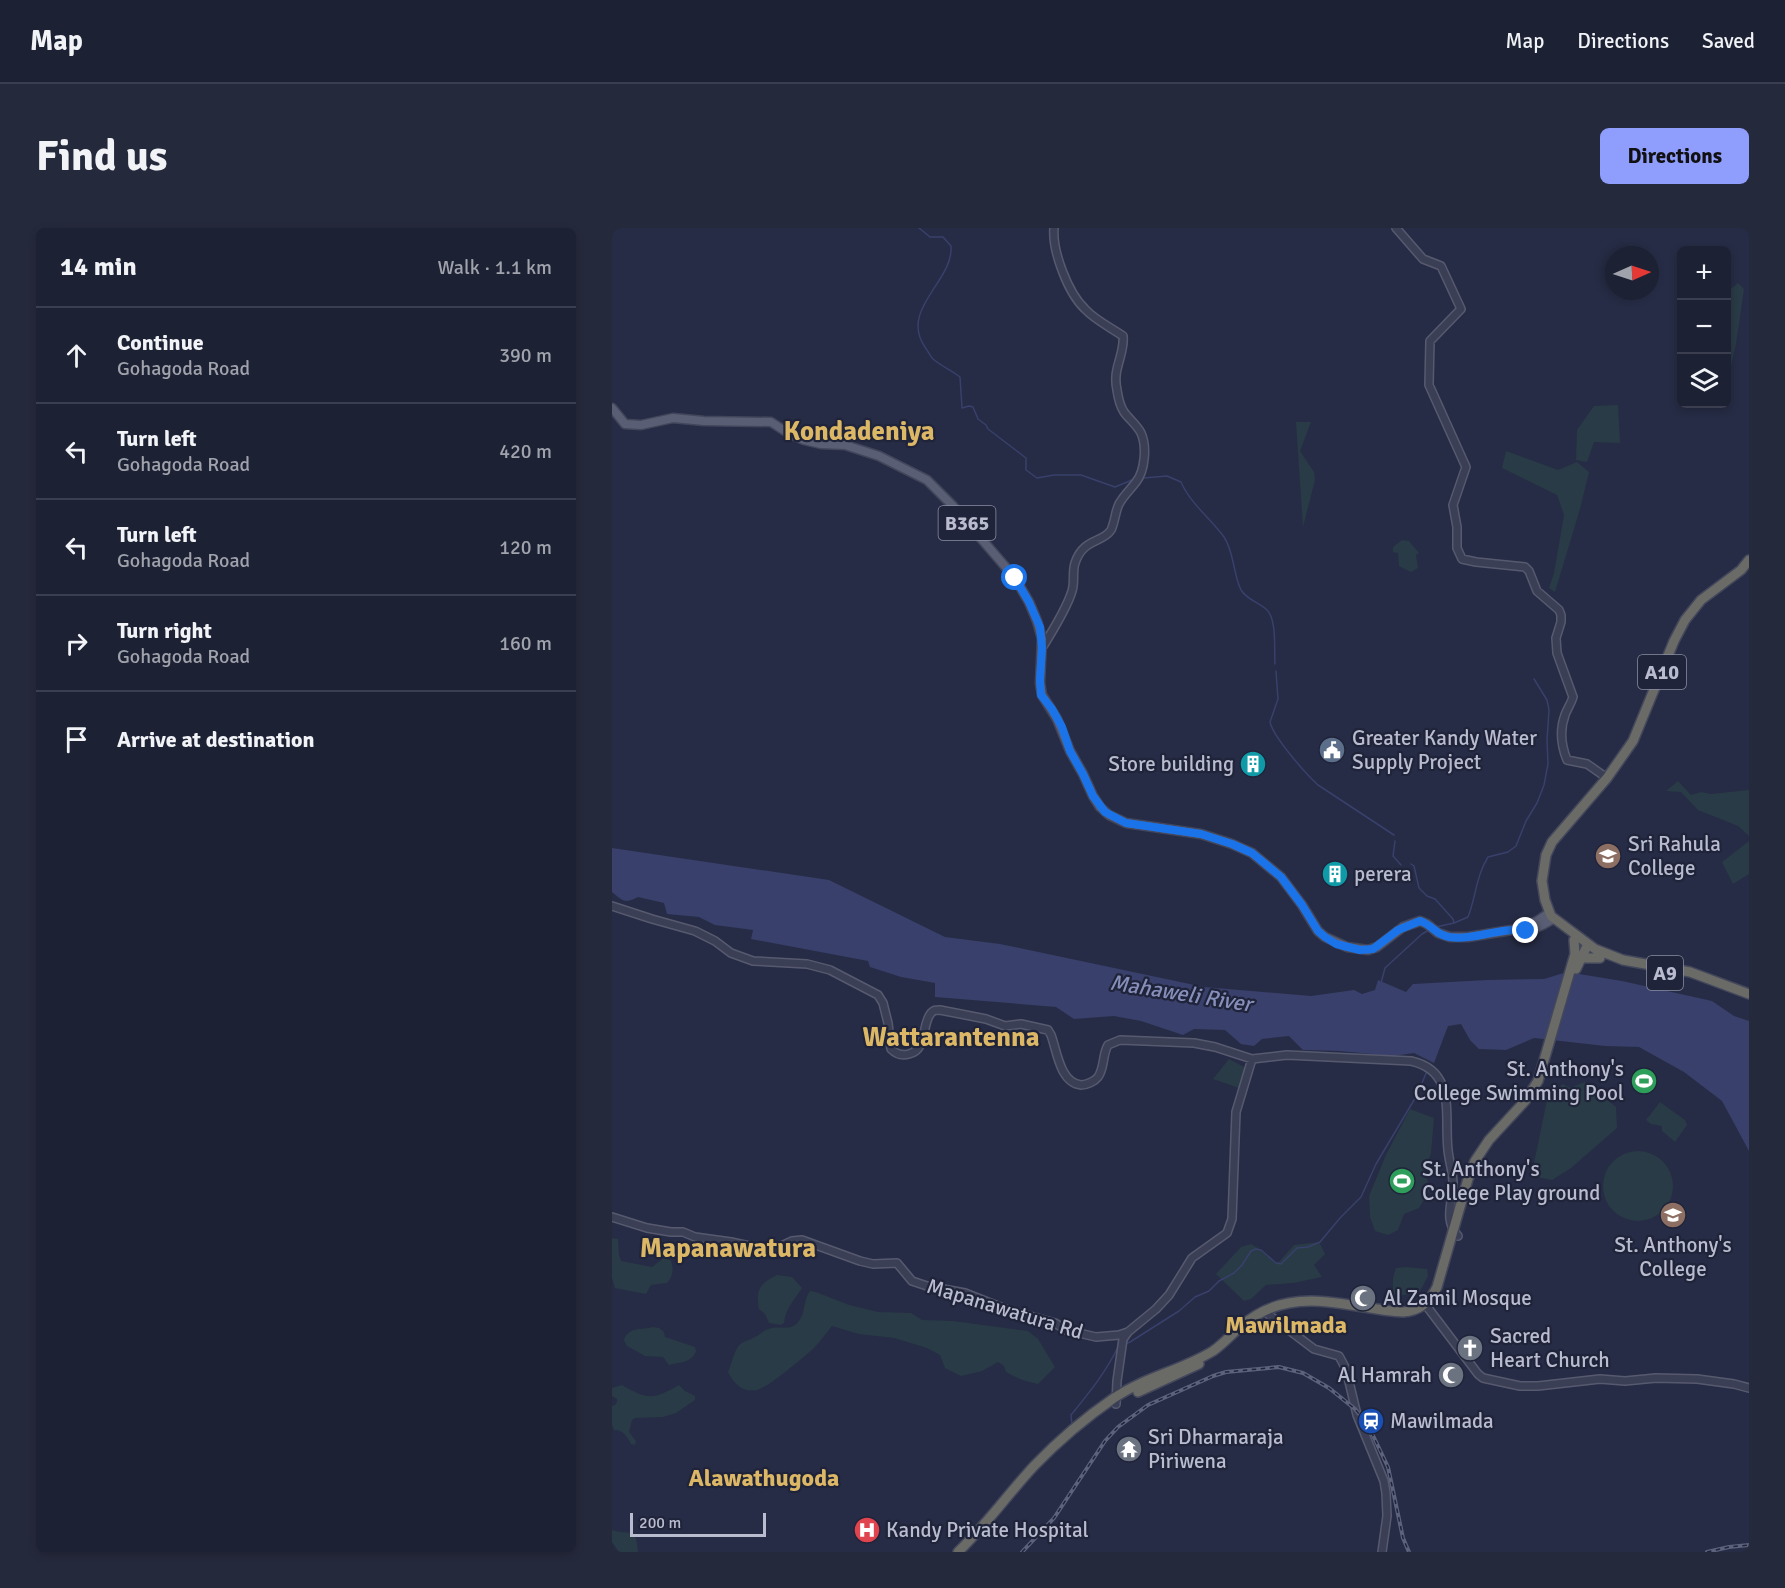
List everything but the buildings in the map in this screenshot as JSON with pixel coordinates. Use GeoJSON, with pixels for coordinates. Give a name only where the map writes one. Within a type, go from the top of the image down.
{"type":"FeatureCollection","features":[{"type":"Feature","properties":{"kind":"highway","name":"A10"},"geometry":{"type":"LineString","coordinates":[[1549,917],[1543,889],[1543,867],[1546,855],[1556,837],[1585,806],[1625,753],[1636,734],[1674,641],[1685,620],[1701,600],[1741,570],[1749,560]]}},
{"type":"Feature","properties":{"kind":"highway"},"geometry":{"type":"LineString","coordinates":[[958,1552],[1049,1451],[1116,1401],[1150,1379],[1209,1353],[1242,1325],[1297,1302],[1323,1302],[1400,1312],[1409,1312],[1426,1306],[1437,1287],[1456,1233],[1472,1168],[1489,1140],[1532,1093],[1547,1061],[1580,952],[1549,917]]}},
{"type":"Feature","properties":{"kind":"highway","name":"A9"},"geometry":{"type":"LineString","coordinates":[[1580,952],[1628,967],[1687,976],[1749,1000]]}},
{"type":"Feature","properties":{"kind":"highway","name":"A9"},"geometry":{"type":"LineString","coordinates":[[1580,952],[1690,972],[1749,994]]}},
{"type":"Feature","properties":{"kind":"highway"},"geometry":{"type":"LineString","coordinates":[[966,1552],[1047,1461],[1116,1401]]}},
{"type":"Feature","properties":{"kind":"main road","name":"B365"},"geometry":{"type":"LineString","coordinates":[[612,408],[625,424],[635,425],[673,418],[771,422],[804,440],[821,444],[845,445],[879,456],[932,484],[1015,578],[1035,614],[1040,627],[1042,648],[1041,695],[1062,727],[1070,751],[1100,807],[1108,815],[1132,825],[1201,834],[1252,853],[1281,877],[1318,931],[1336,944],[1368,950],[1398,930],[1420,921],[1446,937],[1454,938],[1518,929],[1526,931],[1541,926],[1549,917]]}},
{"type":"Feature","properties":{"kind":"street"},"geometry":{"type":"LineString","coordinates":[[1042,648],[1053,631],[1072,590],[1075,563],[1085,545],[1107,534],[1111,529],[1124,495],[1138,481],[1144,454],[1143,437],[1123,410],[1116,388],[1115,369],[1124,344],[1123,336],[1085,310],[1073,294],[1060,262],[1054,228]]}},
{"type":"Feature","properties":{"kind":"street"},"geometry":{"type":"LineString","coordinates":[[1396,228],[1423,259],[1441,266],[1461,309],[1430,341],[1429,385],[1466,467],[1453,505],[1457,527],[1457,548],[1462,559],[1525,567],[1529,570],[1537,591],[1559,610],[1561,622],[1556,638],[1557,653],[1573,697],[1564,717],[1561,746],[1567,760],[1587,764],[1607,778]]}},
{"type":"Feature","properties":{"kind":"street"},"geometry":{"type":"LineString","coordinates":[[612,906],[695,931],[715,941],[731,953],[753,961],[807,964],[830,970],[878,995],[883,1003],[888,1023],[891,1049],[902,1055],[916,1051],[920,1047],[930,1015],[940,1010],[986,1019],[1005,1026],[1021,1024],[1048,1030],[1052,1035],[1063,1072],[1069,1081],[1079,1085],[1086,1085],[1097,1078],[1103,1067],[1105,1050],[1108,1045],[1120,1040],[1194,1043],[1252,1059],[1287,1054],[1412,1061],[1424,1064],[1434,1070],[1440,1079],[1448,1113],[1447,1150],[1453,1182],[1449,1220],[1456,1233]]}},
{"type":"Feature","properties":{"kind":"street"},"geometry":{"type":"LineString","coordinates":[[1116,1401],[1123,1343],[1128,1332],[1169,1295],[1192,1258],[1227,1233],[1232,1219],[1236,1112],[1252,1059]]}},
{"type":"Feature","properties":{"kind":"street","name":"Mapanawatura Rd"},"geometry":{"type":"LineString","coordinates":[[612,1217],[647,1228],[671,1233],[683,1232],[695,1237],[764,1250],[802,1240],[860,1261],[873,1264],[897,1263],[912,1281],[965,1293],[1008,1310],[1054,1323],[1066,1330],[1096,1337],[1128,1332]]}},
{"type":"Feature","properties":{"kind":"street"},"geometry":{"type":"LineString","coordinates":[[1426,1306],[1483,1378],[1520,1386],[1600,1379],[1625,1381],[1656,1378],[1697,1379],[1749,1388]]}},
{"type":"Feature","properties":{"kind":"street"},"geometry":{"type":"LineString","coordinates":[[1268,1313],[1314,1349],[1339,1356],[1346,1369],[1357,1415],[1384,1481],[1387,1516],[1382,1552]]}},
{"type":"Feature","properties":{"kind":"shaded area"},"geometry":{"type":"Polygon","coordinates":[[[1738,283],[1744,289],[1731,366],[1731,300],[1731,289],[1738,283]]]}},
{"type":"Feature","properties":{"kind":"shaded area"},"geometry":{"type":"Polygon","coordinates":[[[1618,405],[1620,443],[1594,442],[1587,462],[1576,460],[1577,430],[1594,406],[1618,405]]]}},
{"type":"Feature","properties":{"kind":"shaded area"},"geometry":{"type":"Polygon","coordinates":[[[1296,422],[1311,422],[1300,451],[1314,472],[1315,480],[1303,527],[1296,422]]]}},
{"type":"Feature","properties":{"kind":"shaded area"},"geometry":{"type":"Polygon","coordinates":[[[1506,451],[1558,470],[1577,462],[1589,472],[1555,592],[1549,588],[1554,573],[1564,515],[1557,495],[1502,468],[1506,451]]]}},
{"type":"Feature","properties":{"kind":"shaded area"},"geometry":{"type":"Polygon","coordinates":[[[1402,540],[1409,541],[1419,553],[1416,555],[1418,568],[1411,572],[1399,566],[1398,553],[1393,552],[1393,547],[1402,540]]]}},
{"type":"Feature","properties":{"kind":"shaded area"},"geometry":{"type":"Polygon","coordinates":[[[1678,781],[1691,795],[1701,792],[1711,794],[1749,790],[1749,836],[1738,826],[1698,810],[1681,792],[1666,791],[1678,781]]]}},
{"type":"Feature","properties":{"kind":"shaded area"},"geometry":{"type":"Polygon","coordinates":[[[1749,841],[1749,874],[1733,884],[1722,862],[1749,841]]]}},
{"type":"Feature","properties":{"kind":"shaded area"},"geometry":{"type":"Polygon","coordinates":[[[1229,1059],[1246,1068],[1239,1088],[1213,1079],[1229,1059]]]}},
{"type":"Feature","properties":{"kind":"shaded area","name":"St. Anthony's College Swimming Pool"},"geometry":{"type":"Polygon","coordinates":[[[1637,1074],[1654,1080],[1651,1089],[1634,1083],[1637,1074]]]}},
{"type":"Feature","properties":{"kind":"shaded area"},"geometry":{"type":"Polygon","coordinates":[[[1585,1082],[1616,1107],[1617,1128],[1571,1168],[1552,1180],[1537,1177],[1533,1168],[1548,1095],[1563,1084],[1570,1088],[1585,1082]]]}},
{"type":"Feature","properties":{"kind":"shaded area"},"geometry":{"type":"Polygon","coordinates":[[[1660,1102],[1685,1120],[1687,1125],[1675,1142],[1662,1131],[1662,1126],[1651,1124],[1646,1120],[1660,1102]]]}},
{"type":"Feature","properties":{"kind":"shaded area","name":"St. Anthony's College Play ground"},"geometry":{"type":"Polygon","coordinates":[[[1410,1109],[1434,1118],[1431,1153],[1425,1171],[1430,1190],[1419,1208],[1404,1214],[1398,1230],[1388,1235],[1375,1231],[1370,1217],[1369,1196],[1386,1155],[1410,1109]]]}},
{"type":"Feature","properties":{"kind":"shaded area"},"geometry":{"type":"Polygon","coordinates":[[[1638,1151],[1651,1154],[1663,1161],[1670,1173],[1673,1186],[1670,1199],[1663,1211],[1651,1218],[1638,1221],[1625,1218],[1613,1211],[1606,1199],[1603,1186],[1606,1173],[1613,1161],[1625,1154],[1638,1151]]]}},
{"type":"Feature","properties":{"kind":"shaded area"},"geometry":{"type":"Polygon","coordinates":[[[612,1238],[618,1239],[621,1261],[652,1267],[665,1257],[671,1261],[671,1278],[667,1283],[651,1285],[646,1294],[615,1288],[612,1278],[612,1238]]]}},
{"type":"Feature","properties":{"kind":"shaded area"},"geometry":{"type":"Polygon","coordinates":[[[1319,1242],[1325,1254],[1314,1265],[1322,1277],[1293,1283],[1266,1285],[1251,1299],[1244,1301],[1216,1274],[1241,1247],[1251,1244],[1276,1263],[1294,1245],[1319,1242]]]}},
{"type":"Feature","properties":{"kind":"shaded area"},"geometry":{"type":"Polygon","coordinates":[[[1396,1268],[1427,1269],[1428,1276],[1419,1293],[1395,1296],[1393,1278],[1396,1268]]]}},
{"type":"Feature","properties":{"kind":"shaded area"},"geometry":{"type":"Polygon","coordinates":[[[777,1275],[792,1277],[802,1288],[788,1309],[784,1323],[781,1325],[769,1323],[765,1314],[759,1309],[758,1302],[760,1288],[766,1281],[777,1275]]]}},
{"type":"Feature","properties":{"kind":"shaded area"},"geometry":{"type":"Polygon","coordinates":[[[810,1291],[849,1305],[878,1312],[911,1313],[922,1320],[953,1321],[1028,1331],[1038,1339],[1055,1367],[1038,1384],[1022,1380],[1006,1372],[1004,1366],[998,1362],[982,1371],[961,1376],[945,1368],[940,1355],[927,1348],[894,1338],[859,1334],[832,1326],[814,1348],[770,1383],[752,1391],[739,1386],[728,1372],[739,1345],[765,1330],[795,1325],[801,1318],[810,1291]]]}},
{"type":"Feature","properties":{"kind":"shaded area"},"geometry":{"type":"Polygon","coordinates":[[[653,1327],[664,1332],[665,1337],[695,1347],[696,1351],[692,1358],[669,1365],[663,1357],[645,1356],[627,1346],[624,1340],[629,1333],[653,1327]]]}},
{"type":"Feature","properties":{"kind":"shaded area"},"geometry":{"type":"Polygon","coordinates":[[[622,1385],[645,1396],[656,1396],[679,1385],[695,1396],[695,1400],[676,1413],[663,1417],[632,1420],[629,1432],[636,1441],[635,1445],[631,1444],[623,1433],[614,1430],[612,1425],[612,1406],[615,1405],[617,1399],[612,1396],[612,1388],[622,1385]]]}},
{"type":"Feature","properties":{"kind":"shaded area"},"geometry":{"type":"Polygon","coordinates":[[[612,1530],[634,1535],[638,1552],[619,1552],[612,1542],[612,1530]]]}},
{"type":"Feature","properties":{"kind":"water","name":"Mahaweli River"},"geometry":{"type":"Polygon","coordinates":[[[612,848],[829,880],[945,937],[1000,944],[1204,987],[1311,996],[1354,990],[1362,994],[1375,990],[1378,980],[1406,992],[1413,984],[1544,979],[1567,972],[1622,981],[1712,1001],[1734,1016],[1749,1021],[1749,1151],[1722,1101],[1684,1072],[1639,1047],[1605,1046],[1534,1038],[1506,1050],[1479,1049],[1470,1040],[1461,1024],[1448,1026],[1434,1063],[1414,1053],[1393,1056],[1303,1050],[1289,1036],[1262,1039],[1254,1046],[1241,1044],[1225,1030],[1194,1029],[1183,1035],[1141,1021],[1114,1016],[1074,1019],[1056,1007],[935,997],[935,983],[901,977],[870,967],[868,961],[751,939],[753,930],[715,925],[699,917],[667,914],[664,903],[638,897],[627,901],[621,899],[612,892],[612,848]]]}},
{"type":"Feature","properties":{"kind":"waterway"},"geometry":{"type":"LineString","coordinates":[[919,228],[930,237],[943,237],[951,246],[950,259],[945,271],[923,308],[919,320],[919,333],[933,359],[960,377],[962,408],[973,407],[978,419],[988,429],[1026,458],[1026,470],[1037,478],[1054,475],[1081,475],[1115,487],[1132,480]]}},
{"type":"Feature","properties":{"kind":"waterway"},"geometry":{"type":"LineString","coordinates":[[1143,478],[1167,476],[1181,482],[1195,504],[1224,537],[1230,549],[1241,590],[1246,596],[1264,607],[1270,615],[1274,628],[1275,664]]}},
{"type":"Feature","properties":{"kind":"waterway"},"geometry":{"type":"LineString","coordinates":[[1276,671],[1278,699],[1270,722],[1283,746],[1318,785],[1394,835]]}},
{"type":"Feature","properties":{"kind":"waterway"},"geometry":{"type":"LineString","coordinates":[[1454,923],[1468,917],[1481,872],[1488,857],[1508,852],[1516,846],[1544,785],[1548,764],[1549,710],[1547,700],[1534,679]]}},
{"type":"Feature","properties":{"kind":"waterway"},"geometry":{"type":"LineString","coordinates":[[1395,841],[1393,856],[1401,865]]}},
{"type":"Feature","properties":{"kind":"waterway"},"geometry":{"type":"LineString","coordinates":[[1411,864],[1414,866],[1419,888],[1427,896],[1435,899],[1453,919],[1454,923],[1436,927]]}},
{"type":"Feature","properties":{"kind":"waterway"},"geometry":{"type":"LineString","coordinates":[[1381,983],[1385,968],[1429,930]]}},
{"type":"Feature","properties":{"kind":"waterway"},"geometry":{"type":"LineString","coordinates":[[1125,1344],[1179,1311],[1195,1297],[1209,1291],[1219,1281],[1234,1273],[1251,1251],[1261,1250],[1276,1263],[1281,1264],[1297,1248],[1308,1247],[1320,1242],[1361,1197],[1376,1164],[1417,1095],[1427,1071]]}},
{"type":"Feature","properties":{"kind":"waterway"},"geometry":{"type":"LineString","coordinates":[[1072,1425],[1071,1415],[1103,1374],[1118,1347]]}},
{"type":"Feature","properties":{"kind":"railway"},"geometry":{"type":"LineString","coordinates":[[1022,1552],[1054,1518],[1105,1441],[1118,1427],[1148,1405],[1226,1372],[1279,1367],[1303,1373],[1329,1388],[1355,1409],[1368,1425],[1388,1467],[1403,1538],[1409,1552]]}},
{"type":"Feature","properties":{"kind":"railway"},"geometry":{"type":"LineString","coordinates":[[1707,1552],[1749,1545]]}},
{"type":"Feature","properties":{"kind":"place","name":"Greater Kandy Water Supply Project"},"geometry":{"type":"Point","coordinates":[1332,750]}},
{"type":"Feature","properties":{"kind":"place","name":"Store building"},"geometry":{"type":"Point","coordinates":[1253,764]}},
{"type":"Feature","properties":{"kind":"place","name":"Sri Rahula College"},"geometry":{"type":"Point","coordinates":[1608,856]}},
{"type":"Feature","properties":{"kind":"place","name":"perera"},"geometry":{"type":"Point","coordinates":[1335,874]}},
{"type":"Feature","properties":{"kind":"place","name":"St. Anthony's College Swimming Pool"},"geometry":{"type":"Point","coordinates":[1644,1081]}},
{"type":"Feature","properties":{"kind":"place","name":"St. Anthony's College Play ground"},"geometry":{"type":"Point","coordinates":[1402,1181]}},
{"type":"Feature","properties":{"kind":"place","name":"St. Anthony's College"},"geometry":{"type":"Point","coordinates":[1673,1215]}},
{"type":"Feature","properties":{"kind":"place","name":"Al Zamil Mosque"},"geometry":{"type":"Point","coordinates":[1363,1298]}},
{"type":"Feature","properties":{"kind":"place","name":"Sacred Heart Church"},"geometry":{"type":"Point","coordinates":[1470,1348]}},
{"type":"Feature","properties":{"kind":"place","name":"Al Hamrah"},"geometry":{"type":"Point","coordinates":[1451,1375]}},
{"type":"Feature","properties":{"kind":"place","name":"Mawilmada"},"geometry":{"type":"Point","coordinates":[1371,1421]}},
{"type":"Feature","properties":{"kind":"place","name":"Sri Dharmaraja Piriwena"},"geometry":{"type":"Point","coordinates":[1129,1449]}},
{"type":"Feature","properties":{"kind":"place","name":"Kandy Private Hospital"},"geometry":{"type":"Point","coordinates":[867,1530]}},
{"type":"Feature","properties":{"kind":"district","name":"Kondadeniya"},"geometry":{"type":"Point","coordinates":[859,431]}},
{"type":"Feature","properties":{"kind":"district","name":"Wattarantenna"},"geometry":{"type":"Point","coordinates":[951,1037]}},
{"type":"Feature","properties":{"kind":"district","name":"Mapanawatura"},"geometry":{"type":"Point","coordinates":[728,1248]}},
{"type":"Feature","properties":{"kind":"district","name":"Mawilmada"},"geometry":{"type":"Point","coordinates":[1286,1325]}},
{"type":"Feature","properties":{"kind":"district","name":"Alawathugoda"},"geometry":{"type":"Point","coordinates":[764,1478]}},
{"type":"Feature","properties":{"kind":"route"},"geometry":{"type":"LineString","coordinates":[[1015,578],[1040,627],[1042,639],[1041,695],[1062,727],[1070,751],[1093,796],[1108,815],[1139,826],[1201,834],[1252,853],[1281,877],[1318,931],[1336,944],[1363,950],[1373,949],[1398,930],[1420,921],[1446,937],[1468,937],[1518,929],[1526,931]]}}]}
